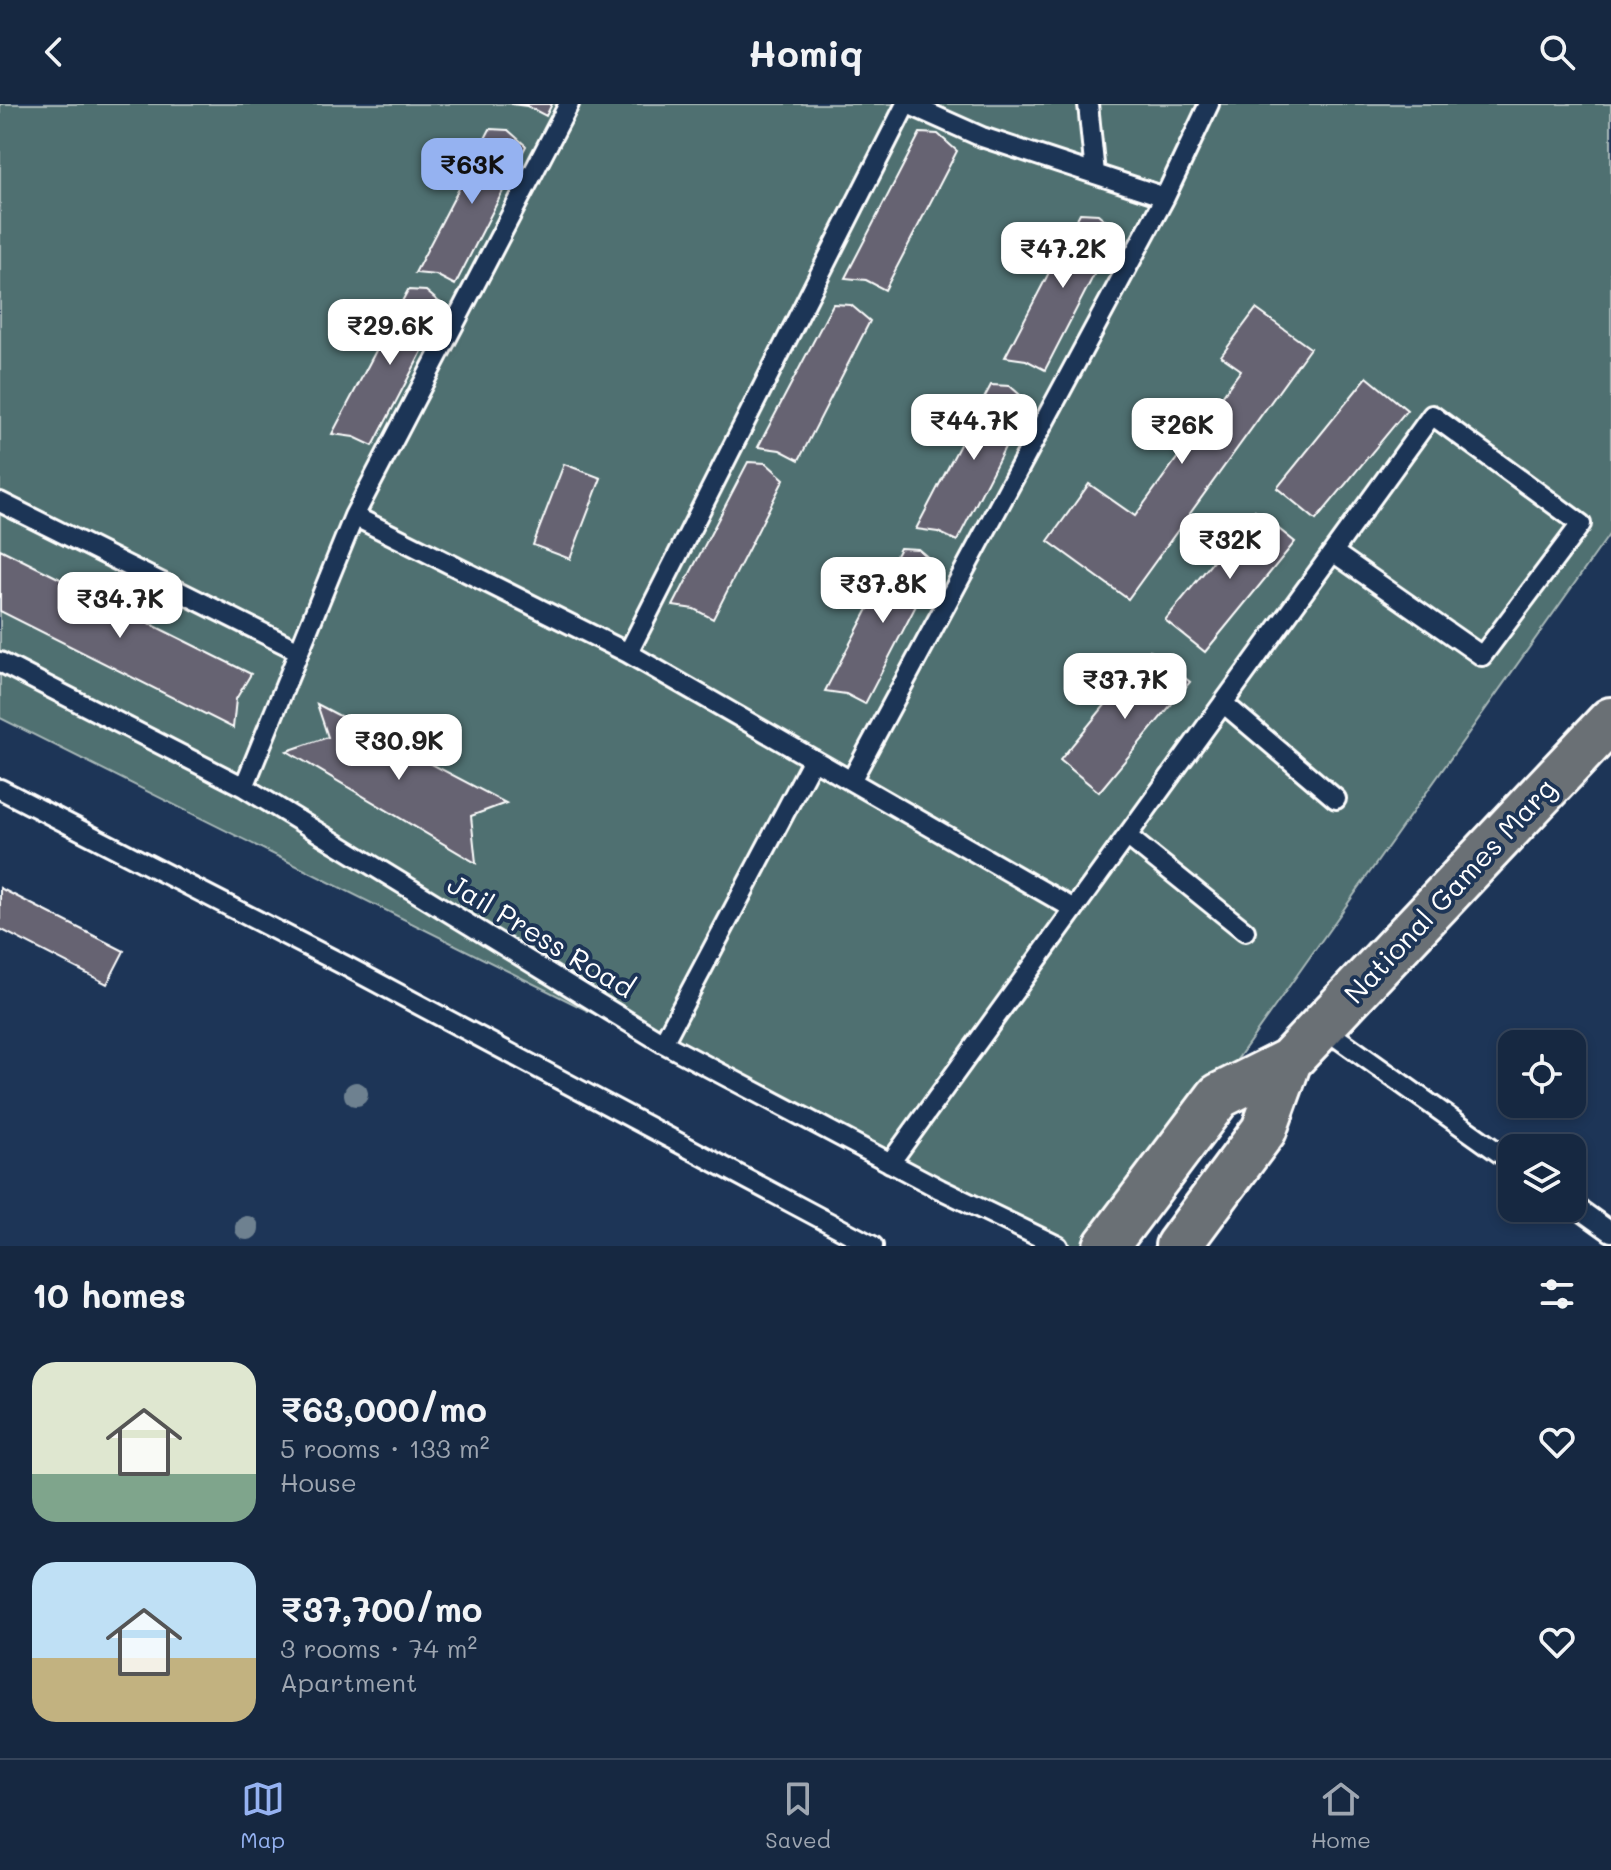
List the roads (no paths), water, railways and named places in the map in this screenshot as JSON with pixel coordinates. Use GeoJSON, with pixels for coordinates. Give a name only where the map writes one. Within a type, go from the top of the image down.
{"type":"FeatureCollection","features":[{"type":"Feature","properties":{"kind":"main road","name":"National Games Marg"},"geometry":{"type":"LineString","coordinates":[[1106,1246],[1219,1096],[1289,1061],[1611,720]]}},
{"type":"Feature","properties":{"kind":"main road","name":"National Games Marg"},"geometry":{"type":"LineString","coordinates":[[1178,1246],[1264,1130],[1289,1061]]}},
{"type":"Feature","properties":{"kind":"lane"},"geometry":{"type":"LineString","coordinates":[[244,787],[354,516],[569,104]]}},
{"type":"Feature","properties":{"kind":"lane"},"geometry":{"type":"LineString","coordinates":[[628,653],[907,104],[982,137],[1165,197]]}},
{"type":"Feature","properties":{"kind":"lane"},"geometry":{"type":"LineString","coordinates":[[1088,104],[1095,174]]}},
{"type":"Feature","properties":{"kind":"lane"},"geometry":{"type":"LineString","coordinates":[[851,781],[1165,197],[1209,104]]}},
{"type":"Feature","properties":{"kind":"lane"},"geometry":{"type":"LineString","coordinates":[[890,1163],[1432,415],[1581,524],[1482,656],[1333,552]]}},
{"type":"Feature","properties":{"kind":"lane"},"geometry":{"type":"LineString","coordinates":[[0,502],[299,651]]}},
{"type":"Feature","properties":{"kind":"lane"},"geometry":{"type":"LineString","coordinates":[[354,516],[628,653],[1074,909]]}},
{"type":"Feature","properties":{"kind":"lane","name":"Jail Press Road"},"geometry":{"type":"LineString","coordinates":[[0,662],[244,787],[663,1043],[890,1163],[1058,1246]]}},
{"type":"Feature","properties":{"kind":"lane"},"geometry":{"type":"LineString","coordinates":[[1223,703],[1336,799]]}},
{"type":"Feature","properties":{"kind":"lane"},"geometry":{"type":"LineString","coordinates":[[663,1043],[813,759]]}},
{"type":"Feature","properties":{"kind":"lane"},"geometry":{"type":"LineString","coordinates":[[0,789],[346,966],[873,1246]]}},
{"type":"Feature","properties":{"kind":"lane"},"geometry":{"type":"LineString","coordinates":[[1127,836],[1245,931]]}},
{"type":"Feature","properties":{"kind":"lane"},"geometry":{"type":"LineString","coordinates":[[1322,1027],[1498,1152]]}},
{"type":"Feature","properties":{"kind":"lane"},"geometry":{"type":"LineString","coordinates":[[1586,1214],[1611,1232]]}}]}
